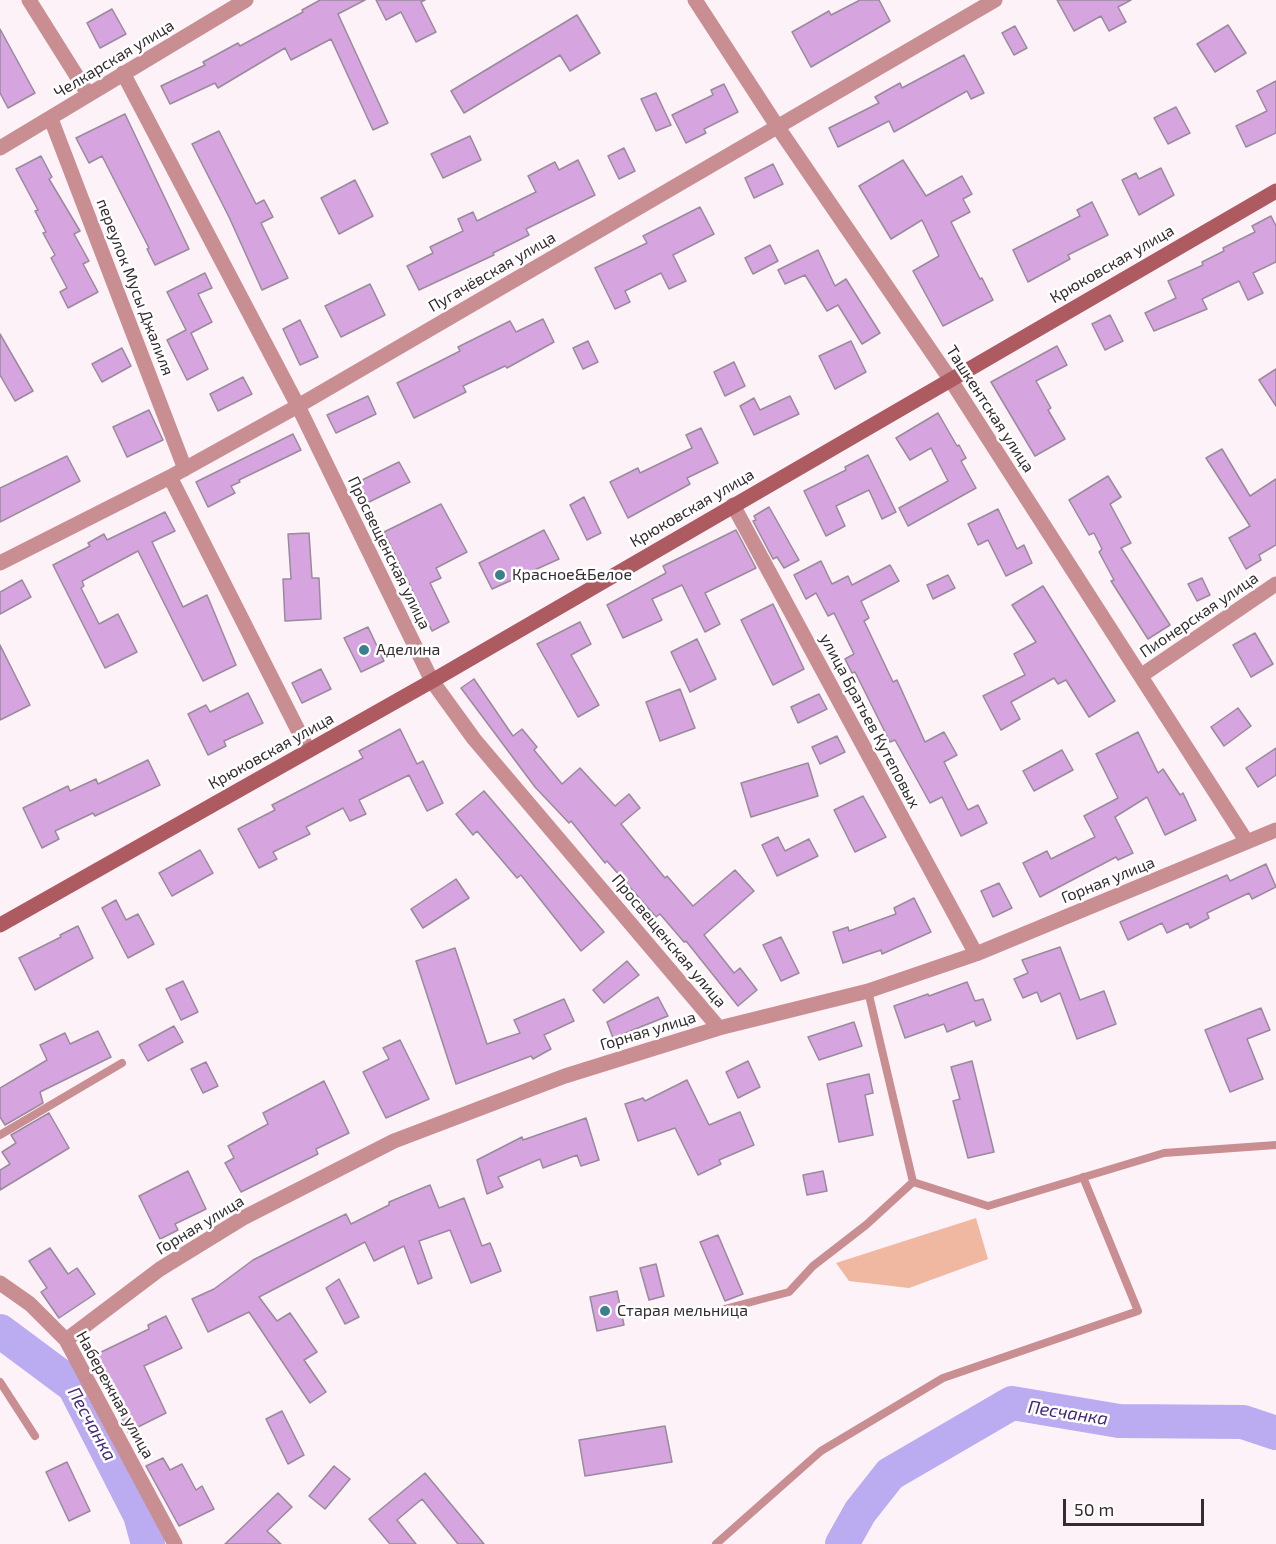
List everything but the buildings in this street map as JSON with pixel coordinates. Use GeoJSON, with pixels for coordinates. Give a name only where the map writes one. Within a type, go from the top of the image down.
{"type":"FeatureCollection","features":[{"type":"Feature","properties":{"kind":"street"},"geometry":{"type":"LineString","coordinates":[[28,0],[88,94]]}},
{"type":"Feature","properties":{"kind":"street","name":"Челкарская улица"},"geometry":{"type":"LineString","coordinates":[[0,148],[246,0]]}},
{"type":"Feature","properties":{"kind":"street","name":"Ташкентская улица"},"geometry":{"type":"LineString","coordinates":[[695,0],[777,126],[950,379],[1247,842]]}},
{"type":"Feature","properties":{"kind":"street","name":"Пугачёвская улица"},"geometry":{"type":"LineString","coordinates":[[0,563],[170,477],[298,406],[995,0]]}},
{"type":"Feature","properties":{"kind":"street","name":"Просвещенская улица"},"geometry":{"type":"LineString","coordinates":[[123,73],[298,406],[432,681],[474,739],[719,1028]]}},
{"type":"Feature","properties":{"kind":"street","name":"переулок Мусы Джалиля"},"geometry":{"type":"LineString","coordinates":[[51,119],[185,469]]}},
{"type":"Feature","properties":{"kind":"street","name":"Крюковская улица"},"geometry":{"type":"LineString","coordinates":[[0,926],[432,681],[1276,190]]}},
{"type":"Feature","properties":{"kind":"street"},"geometry":{"type":"LineString","coordinates":[[170,477],[308,750]]}},
{"type":"Feature","properties":{"kind":"street","name":"улица Братьев Кутеповых"},"geometry":{"type":"LineString","coordinates":[[733,505],[976,954]]}},
{"type":"Feature","properties":{"kind":"street","name":"Пионерская улица"},"geometry":{"type":"LineString","coordinates":[[1142,675],[1276,584]]}},
{"type":"Feature","properties":{"kind":"street","name":"Горная улица"},"geometry":{"type":"LineString","coordinates":[[66,1340],[160,1269],[234,1224],[394,1141],[565,1076],[719,1028],[868,991],[976,954],[1276,830]]}},
{"type":"Feature","properties":{"kind":"street","name":"Набережная улица"},"geometry":{"type":"LineString","coordinates":[[0,1283],[30,1304],[66,1340],[175,1544]]}},
{"type":"Feature","properties":{"kind":"lane"},"geometry":{"type":"LineString","coordinates":[[868,991],[913,1182]]}},
{"type":"Feature","properties":{"kind":"lane"},"geometry":{"type":"LineString","coordinates":[[0,1135],[122,1063]]}},
{"type":"Feature","properties":{"kind":"lane"},"geometry":{"type":"LineString","coordinates":[[913,1182],[988,1206],[1164,1153],[1276,1145]]}},
{"type":"Feature","properties":{"kind":"lane"},"geometry":{"type":"LineString","coordinates":[[716,1544],[821,1451],[943,1378],[1138,1311],[1083,1178]]}},
{"type":"Feature","properties":{"kind":"lane"},"geometry":{"type":"LineString","coordinates":[[713,1312],[789,1292],[813,1266],[866,1225],[913,1182]]}},
{"type":"Feature","properties":{"kind":"lane"},"geometry":{"type":"LineString","coordinates":[[0,1382],[35,1436]]}},
{"type":"Feature","properties":{"kind":"shaded area"},"geometry":{"type":"Polygon","coordinates":[[[976,1218],[988,1259],[909,1288],[849,1281],[836,1263],[976,1218]]]}},
{"type":"Feature","properties":{"kind":"waterway","name":"Песчанка"},"geometry":{"type":"LineString","coordinates":[[0,1331],[74,1386],[140,1515],[148,1544]]}},
{"type":"Feature","properties":{"kind":"waterway","name":"Песчанка"},"geometry":{"type":"LineString","coordinates":[[842,1544],[860,1512],[890,1474],[1012,1403],[1119,1421],[1243,1422],[1276,1433]]}},
{"type":"Feature","properties":{"kind":"place","name":"Красное&Белое"},"geometry":{"type":"Point","coordinates":[500,575]}},
{"type":"Feature","properties":{"kind":"place","name":"Аделина"},"geometry":{"type":"Point","coordinates":[364,650]}},
{"type":"Feature","properties":{"kind":"place","name":"Старая мельница"},"geometry":{"type":"Point","coordinates":[605,1311]}}]}
